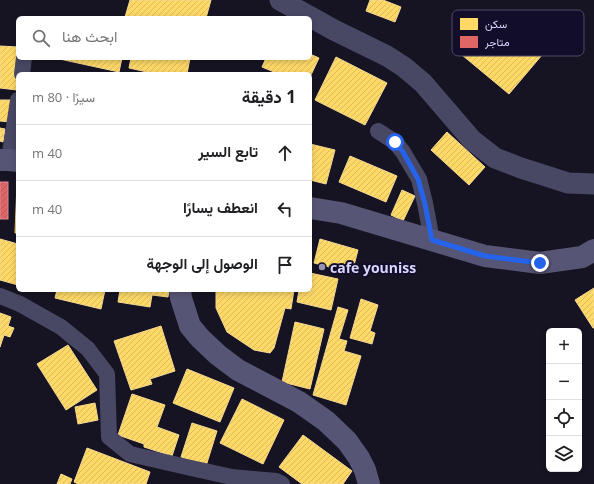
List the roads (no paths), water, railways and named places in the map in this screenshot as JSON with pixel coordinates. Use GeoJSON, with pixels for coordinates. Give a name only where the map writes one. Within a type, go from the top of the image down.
{"type":"FeatureCollection","features":[{"type":"Feature","properties":{"kind":"main road"},"geometry":{"type":"LineString","coordinates":[[312,208],[341,213],[485,256],[540,263],[582,257],[594,250]]}},
{"type":"Feature","properties":{"kind":"main road"},"geometry":{"type":"LineString","coordinates":[[180,292],[190,326],[200,338],[218,355],[238,370],[299,402],[326,421],[347,441],[365,470],[368,484]]}},
{"type":"Feature","properties":{"kind":"street"},"geometry":{"type":"LineString","coordinates":[[280,0],[309,16]]}},
{"type":"Feature","properties":{"kind":"street"},"geometry":{"type":"LineString","coordinates":[[312,18],[387,56],[404,67],[423,83],[472,140],[495,158],[568,183],[594,184]]}},
{"type":"Feature","properties":{"kind":"street"},"geometry":{"type":"LineString","coordinates":[[22,72],[24,60]]}},
{"type":"Feature","properties":{"kind":"street"},"geometry":{"type":"LineString","coordinates":[[9,160],[16,113]]}},
{"type":"Feature","properties":{"kind":"street"},"geometry":{"type":"LineString","coordinates":[[378,130],[395,142],[403,152],[418,179],[425,204],[432,240]]}},
{"type":"Feature","properties":{"kind":"street"},"geometry":{"type":"LineString","coordinates":[[0,296],[20,304],[61,327],[88,349],[107,374],[109,436],[130,454],[191,468],[232,476],[276,481],[282,484]]}},
{"type":"Feature","properties":{"kind":"place","name":"cafe youniss"},"geometry":{"type":"Point","coordinates":[322,267]}}]}
